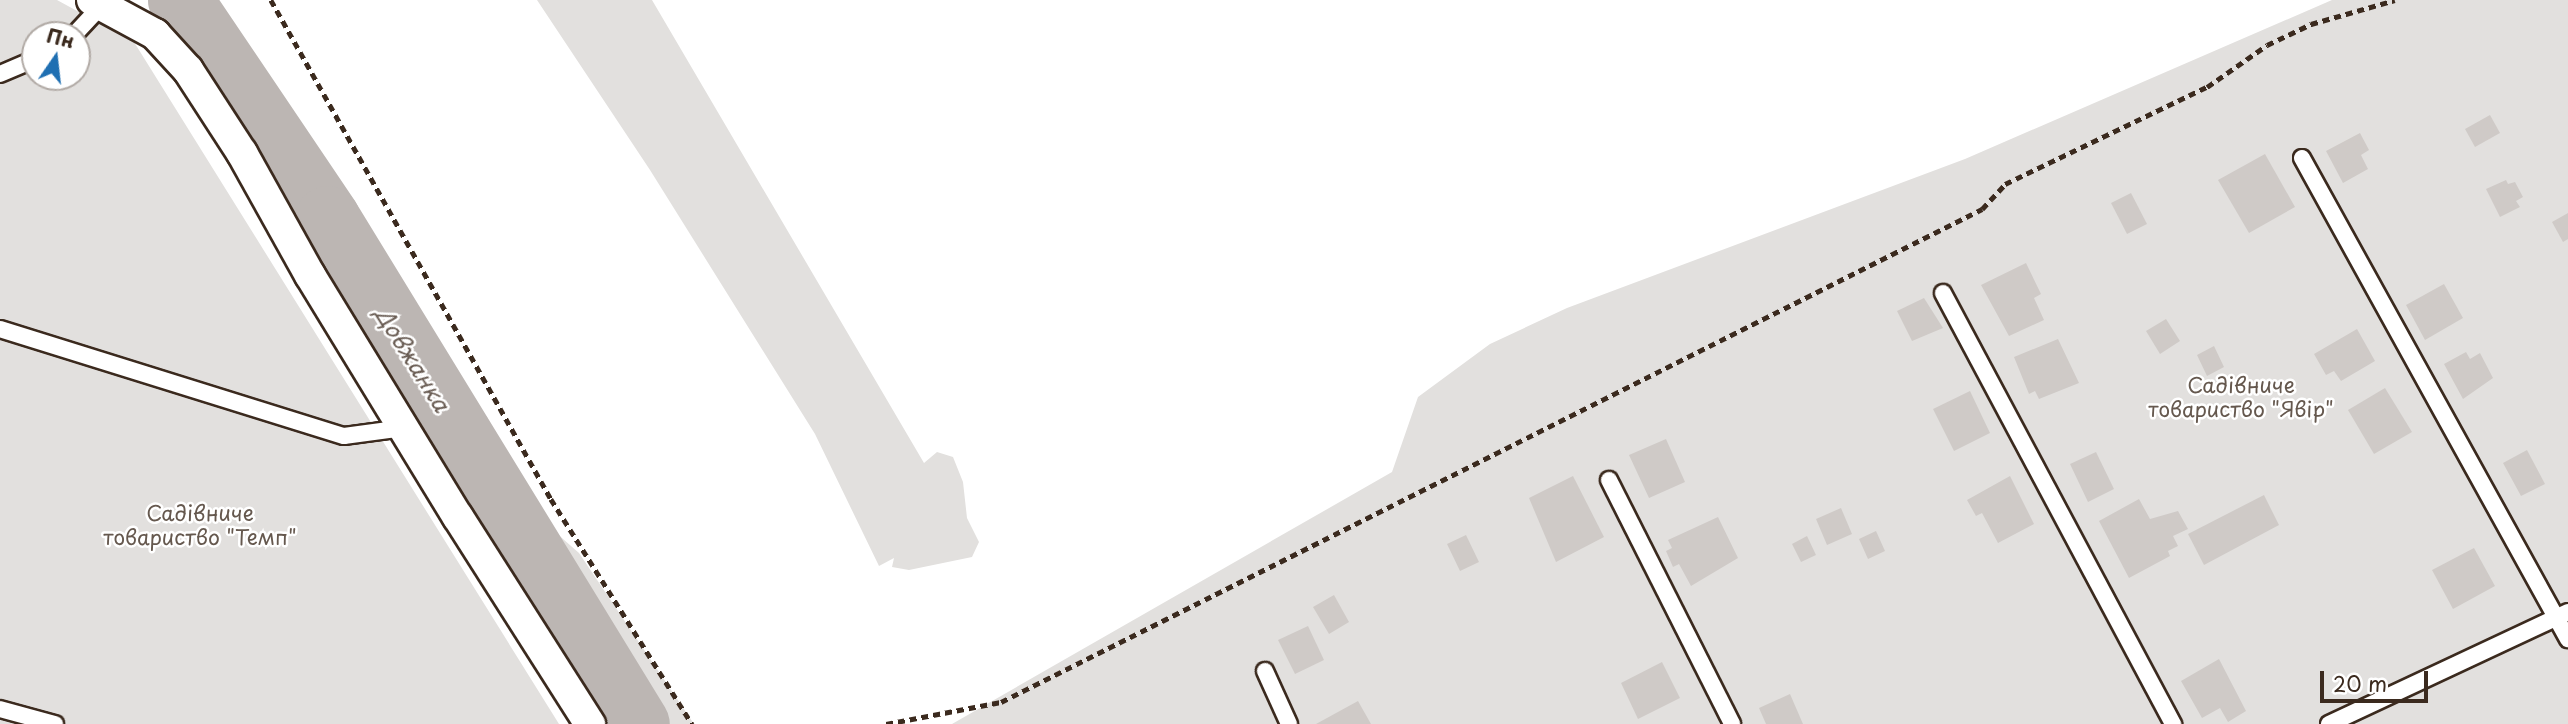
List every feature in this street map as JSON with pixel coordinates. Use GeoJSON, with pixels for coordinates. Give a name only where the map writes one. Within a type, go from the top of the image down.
{"type":"FeatureCollection","features":[{"type":"Feature","properties":{"kind":"street"},"geometry":{"type":"LineString","coordinates":[[97,3],[155,34],[188,70],[242,153],[403,428],[590,724]]}},
{"type":"Feature","properties":{"kind":"lane"},"geometry":{"type":"LineString","coordinates":[[84,21],[97,3]]}},
{"type":"Feature","properties":{"kind":"lane"},"geometry":{"type":"LineString","coordinates":[[0,74],[21,65]]}},
{"type":"Feature","properties":{"kind":"lane"},"geometry":{"type":"LineString","coordinates":[[2302,158],[2562,614],[2568,639]]}},
{"type":"Feature","properties":{"kind":"lane"},"geometry":{"type":"LineString","coordinates":[[1943,293],[2173,724]]}},
{"type":"Feature","properties":{"kind":"lane"},"geometry":{"type":"LineString","coordinates":[[0,329],[344,436],[403,428]]}},
{"type":"Feature","properties":{"kind":"lane"},"geometry":{"type":"LineString","coordinates":[[1609,480],[1732,724]]}},
{"type":"Feature","properties":{"kind":"lane"},"geometry":{"type":"LineString","coordinates":[[2329,724],[2562,614]]}},
{"type":"Feature","properties":{"kind":"lane"},"geometry":{"type":"LineString","coordinates":[[1265,671],[1289,724]]}},
{"type":"Feature","properties":{"kind":"lane"},"geometry":{"type":"LineString","coordinates":[[0,709],[55,724]]}},
{"type":"Feature","properties":{"kind":"path"},"geometry":{"type":"LineString","coordinates":[[271,0],[551,499],[692,724]]}},
{"type":"Feature","properties":{"kind":"path"},"geometry":{"type":"LineString","coordinates":[[886,724],[1001,702],[1982,209],[2006,184],[2207,87],[2267,45],[2311,24],[2395,0]]}},
{"type":"Feature","properties":{"kind":"green space","name":"Садівниче товариство \"Темп\""},"geometry":{"type":"Polygon","coordinates":[[[0,0],[57,0],[134,42],[559,724],[0,724],[0,0]]]}},
{"type":"Feature","properties":{"kind":"green space"},"geometry":{"type":"Polygon","coordinates":[[[537,0],[652,0],[924,463],[937,452],[953,457],[963,482],[967,518],[979,542],[972,557],[909,570],[892,567],[894,558],[879,566],[815,434],[650,170],[537,0]]]}},
{"type":"Feature","properties":{"kind":"green space","name":"Садівниче товариство \"Явір\""},"geometry":{"type":"Polygon","coordinates":[[[2332,0],[2568,0],[2568,724],[952,724],[1392,472],[1418,397],[1490,344],[1567,308],[1965,159],[2332,0]]]}},
{"type":"Feature","properties":{"kind":"green space"},"geometry":{"type":"Polygon","coordinates":[[[273,138],[293,138],[313,163],[344,225],[431,344],[441,347],[434,356],[487,417],[530,510],[579,553],[694,724],[617,724],[587,691],[436,435],[363,343],[325,264],[283,234],[278,194],[262,156],[273,138]]]}},
{"type":"Feature","properties":{"kind":"building"},"geometry":{"type":"Polygon","coordinates":[[[2490,115],[2500,133],[2475,147],[2465,129],[2490,115]]]}},
{"type":"Feature","properties":{"kind":"building"},"geometry":{"type":"Polygon","coordinates":[[[2360,133],[2369,150],[2361,155],[2368,169],[2343,183],[2326,151],[2360,133]]]}},
{"type":"Feature","properties":{"kind":"building"},"geometry":{"type":"Polygon","coordinates":[[[2265,154],[2295,207],[2249,233],[2218,180],[2265,154]]]}},
{"type":"Feature","properties":{"kind":"building"},"geometry":{"type":"Polygon","coordinates":[[[2506,180],[2508,184],[2515,182],[2523,197],[2516,201],[2520,207],[2500,217],[2486,189],[2506,180]]]}},
{"type":"Feature","properties":{"kind":"building"},"geometry":{"type":"Polygon","coordinates":[[[2131,193],[2147,224],[2127,234],[2111,203],[2131,193]]]}},
{"type":"Feature","properties":{"kind":"building"},"geometry":{"type":"Polygon","coordinates":[[[2568,213],[2568,239],[2563,242],[2552,222],[2568,213]]]}},
{"type":"Feature","properties":{"kind":"building"},"geometry":{"type":"Polygon","coordinates":[[[2026,263],[2041,294],[2034,298],[2044,320],[2009,336],[1981,285],[2026,263]]]}},
{"type":"Feature","properties":{"kind":"building"},"geometry":{"type":"Polygon","coordinates":[[[2444,284],[2463,318],[2425,340],[2406,305],[2444,284]]]}},
{"type":"Feature","properties":{"kind":"building"},"geometry":{"type":"Polygon","coordinates":[[[1924,298],[1943,328],[1912,341],[1897,311],[1924,298]]]}},
{"type":"Feature","properties":{"kind":"building"},"geometry":{"type":"Polygon","coordinates":[[[2166,319],[2180,341],[2160,354],[2146,331],[2166,319]]]}},
{"type":"Feature","properties":{"kind":"building"},"geometry":{"type":"Polygon","coordinates":[[[2357,329],[2375,361],[2341,381],[2334,371],[2326,375],[2314,354],[2357,329]]]}},
{"type":"Feature","properties":{"kind":"building"},"geometry":{"type":"Polygon","coordinates":[[[2058,339],[2079,383],[2039,399],[2035,391],[2029,394],[2014,357],[2058,339]]]}},
{"type":"Feature","properties":{"kind":"building"},"geometry":{"type":"Polygon","coordinates":[[[2214,346],[2224,367],[2207,376],[2197,355],[2214,346]]]}},
{"type":"Feature","properties":{"kind":"building"},"geometry":{"type":"Polygon","coordinates":[[[2466,352],[2470,359],[2480,353],[2493,378],[2463,399],[2444,364],[2466,352]]]}},
{"type":"Feature","properties":{"kind":"building"},"geometry":{"type":"Polygon","coordinates":[[[2385,388],[2412,432],[2374,454],[2348,410],[2385,388]]]}},
{"type":"Feature","properties":{"kind":"building"},"geometry":{"type":"Polygon","coordinates":[[[1970,391],[1990,433],[1954,451],[1933,409],[1970,391]]]}},
{"type":"Feature","properties":{"kind":"building"},"geometry":{"type":"Polygon","coordinates":[[[1666,439],[1685,482],[1649,498],[1629,455],[1666,439]]]}},
{"type":"Feature","properties":{"kind":"building"},"geometry":{"type":"Polygon","coordinates":[[[2527,450],[2545,484],[2521,496],[2503,463],[2527,450]]]}},
{"type":"Feature","properties":{"kind":"building"},"geometry":{"type":"Polygon","coordinates":[[[2096,452],[2114,489],[2088,502],[2070,464],[2096,452]]]}},
{"type":"Feature","properties":{"kind":"building"},"geometry":{"type":"Polygon","coordinates":[[[1573,476],[1604,537],[1556,562],[1529,498],[1573,476]]]}},
{"type":"Feature","properties":{"kind":"building"},"geometry":{"type":"Polygon","coordinates":[[[2010,476],[2034,524],[1998,543],[1982,513],[1976,516],[1967,500],[2010,476]]]}},
{"type":"Feature","properties":{"kind":"building"},"geometry":{"type":"Polygon","coordinates":[[[2264,495],[2279,525],[2204,565],[2188,534],[2264,495]]]}},
{"type":"Feature","properties":{"kind":"building"},"geometry":{"type":"Polygon","coordinates":[[[2139,499],[2150,519],[2178,511],[2188,529],[2173,536],[2178,546],[2168,551],[2170,556],[2129,578],[2099,521],[2139,499]]]}},
{"type":"Feature","properties":{"kind":"building"},"geometry":{"type":"Polygon","coordinates":[[[1841,508],[1852,534],[1827,545],[1816,519],[1841,508]]]}},
{"type":"Feature","properties":{"kind":"building"},"geometry":{"type":"Polygon","coordinates":[[[1718,517],[1738,558],[1691,586],[1679,564],[1673,567],[1666,551],[1672,548],[1668,540],[1718,517]]]}},
{"type":"Feature","properties":{"kind":"building"},"geometry":{"type":"Polygon","coordinates":[[[1876,531],[1885,551],[1868,559],[1859,539],[1876,531]]]}},
{"type":"Feature","properties":{"kind":"building"},"geometry":{"type":"Polygon","coordinates":[[[1466,535],[1479,562],[1460,571],[1447,544],[1466,535]]]}},
{"type":"Feature","properties":{"kind":"building"},"geometry":{"type":"Polygon","coordinates":[[[1807,536],[1816,555],[1801,562],[1792,544],[1807,536]]]}},
{"type":"Feature","properties":{"kind":"building"},"geometry":{"type":"Polygon","coordinates":[[[2474,548],[2495,586],[2453,609],[2432,570],[2474,548]]]}},
{"type":"Feature","properties":{"kind":"building"},"geometry":{"type":"Polygon","coordinates":[[[1334,595],[1349,622],[1329,634],[1313,607],[1334,595]]]}},
{"type":"Feature","properties":{"kind":"building"},"geometry":{"type":"Polygon","coordinates":[[[1308,626],[1324,660],[1295,674],[1278,640],[1308,626]]]}},
{"type":"Feature","properties":{"kind":"building"},"geometry":{"type":"Polygon","coordinates":[[[2219,659],[2246,711],[2228,722],[2220,708],[2202,718],[2181,681],[2219,659]]]}},
{"type":"Feature","properties":{"kind":"building"},"geometry":{"type":"Polygon","coordinates":[[[1662,662],[1680,698],[1638,719],[1621,683],[1662,662]]]}},
{"type":"Feature","properties":{"kind":"building"},"geometry":{"type":"Polygon","coordinates":[[[1790,694],[1803,724],[1766,724],[1759,708],[1790,694]]]}},
{"type":"Feature","properties":{"kind":"building"},"geometry":{"type":"Polygon","coordinates":[[[1358,701],[1371,724],[1316,724],[1358,701]]]}},
{"type":"Feature","properties":{"kind":"waterway","name":"Довжанка"},"geometry":{"type":"LineString","coordinates":[[180,0],[327,218],[637,724]]}}]}
